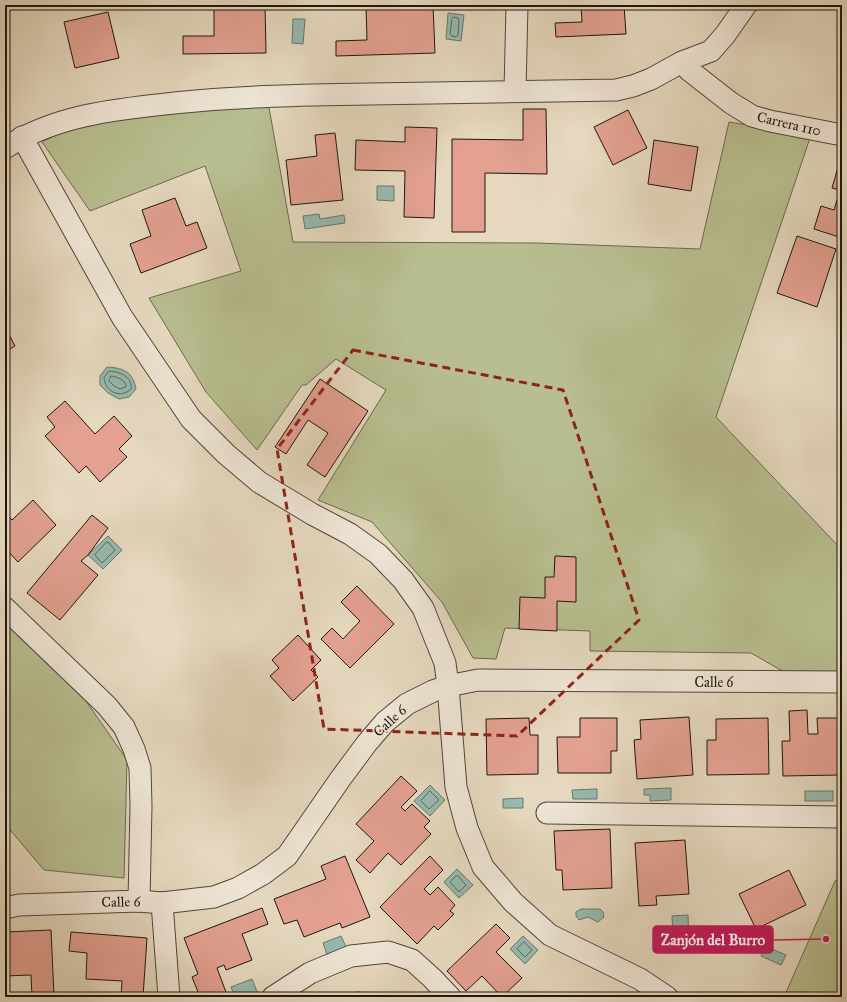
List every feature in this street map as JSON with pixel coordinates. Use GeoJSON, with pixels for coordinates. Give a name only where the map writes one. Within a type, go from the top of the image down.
{"type":"FeatureCollection","features":[{"type":"Feature","properties":{"kind":"street"},"geometry":{"type":"LineString","coordinates":[[515,91],[517,5]]}},
{"type":"Feature","properties":{"kind":"street"},"geometry":{"type":"LineString","coordinates":[[5,148],[22,137],[66,120],[128,107],[226,98],[616,90],[633,86],[682,62],[711,51],[725,35],[746,5]]}},
{"type":"Feature","properties":{"kind":"street","name":"Carrera 110"},"geometry":{"type":"LineString","coordinates":[[682,62],[690,71],[731,103],[752,116],[842,135]]}},
{"type":"Feature","properties":{"kind":"street"},"geometry":{"type":"LineString","coordinates":[[22,137],[122,317],[191,419],[226,454],[259,482],[312,514],[350,534],[378,554],[403,580],[423,608],[445,663],[456,787],[467,828],[483,866],[513,902],[550,935],[640,979],[667,997]]}},
{"type":"Feature","properties":{"kind":"street"},"geometry":{"type":"LineString","coordinates":[[5,608],[107,706],[124,727],[134,749],[140,775],[141,806],[139,902]]}},
{"type":"Feature","properties":{"kind":"street","name":"Calle 6"},"geometry":{"type":"LineString","coordinates":[[5,908],[19,905],[139,902],[162,903],[214,897],[238,888],[263,874],[287,856],[341,778],[385,722],[407,704],[433,691],[448,686],[478,680],[842,682]]}},
{"type":"Feature","properties":{"kind":"street"},"geometry":{"type":"LineString","coordinates":[[547,813],[842,817]]}},
{"type":"Feature","properties":{"kind":"street"},"geometry":{"type":"LineString","coordinates":[[162,903],[169,997]]}},
{"type":"Feature","properties":{"kind":"street"},"geometry":{"type":"LineString","coordinates":[[273,997],[310,973],[351,956],[388,952],[412,960],[450,997]]}},
{"type":"Feature","properties":{"kind":"highlighted area"},"geometry":{"type":"Polygon","coordinates":[[[353,350],[563,390],[639,620],[517,736],[324,729],[277,449],[353,350]]]}},
{"type":"Feature","properties":{"kind":"green space"},"geometry":{"type":"Polygon","coordinates":[[[268,102],[293,242],[537,243],[700,249],[729,122],[811,135],[716,417],[842,550],[842,673],[786,673],[751,653],[590,651],[590,631],[505,628],[496,659],[473,658],[442,602],[372,522],[318,500],[386,390],[336,359],[306,385],[302,385],[257,450],[206,392],[149,298],[241,271],[205,166],[90,211],[42,142],[65,130],[167,108],[268,102]]]}},
{"type":"Feature","properties":{"kind":"green space"},"geometry":{"type":"Polygon","coordinates":[[[5,623],[86,701],[127,760],[124,878],[44,870],[5,824],[5,623]]]}},
{"type":"Feature","properties":{"kind":"green space"},"geometry":{"type":"Polygon","coordinates":[[[842,878],[842,997],[784,997],[835,881],[842,878]]]}},
{"type":"Feature","properties":{"kind":"water"},"geometry":{"type":"Polygon","coordinates":[[[448,13],[464,15],[461,41],[446,39],[448,13]]]}},
{"type":"Feature","properties":{"kind":"water"},"geometry":{"type":"Polygon","coordinates":[[[293,19],[305,19],[303,44],[292,43],[293,19]]]}},
{"type":"Feature","properties":{"kind":"water"},"geometry":{"type":"Polygon","coordinates":[[[377,186],[394,186],[394,201],[377,200],[377,186]]]}},
{"type":"Feature","properties":{"kind":"water"},"geometry":{"type":"Polygon","coordinates":[[[319,214],[320,219],[344,215],[345,223],[305,229],[303,216],[319,214]]]}},
{"type":"Feature","properties":{"kind":"water"},"geometry":{"type":"Polygon","coordinates":[[[107,367],[123,370],[133,379],[136,389],[129,397],[119,399],[108,393],[100,385],[100,376],[107,367]]]}},
{"type":"Feature","properties":{"kind":"water"},"geometry":{"type":"Polygon","coordinates":[[[108,536],[122,550],[103,569],[88,555],[108,536]]]}},
{"type":"Feature","properties":{"kind":"water"},"geometry":{"type":"Polygon","coordinates":[[[430,785],[445,800],[430,816],[414,801],[430,785]]]}},
{"type":"Feature","properties":{"kind":"water"},"geometry":{"type":"Polygon","coordinates":[[[671,788],[671,800],[650,801],[650,795],[644,795],[644,789],[671,788]]]}},
{"type":"Feature","properties":{"kind":"water"},"geometry":{"type":"Polygon","coordinates":[[[597,789],[597,799],[573,799],[572,790],[597,789]]]}},
{"type":"Feature","properties":{"kind":"water"},"geometry":{"type":"Polygon","coordinates":[[[805,791],[833,791],[833,801],[805,801],[805,791]]]}},
{"type":"Feature","properties":{"kind":"water"},"geometry":{"type":"Polygon","coordinates":[[[523,798],[523,808],[503,808],[503,799],[523,798]]]}},
{"type":"Feature","properties":{"kind":"water"},"geometry":{"type":"Polygon","coordinates":[[[457,869],[473,885],[459,898],[444,882],[457,869]]]}},
{"type":"Feature","properties":{"kind":"water"},"geometry":{"type":"Polygon","coordinates":[[[581,909],[600,909],[603,912],[604,917],[598,922],[588,917],[579,920],[576,916],[576,912],[581,909]]]}},
{"type":"Feature","properties":{"kind":"water"},"geometry":{"type":"Polygon","coordinates":[[[688,915],[689,947],[679,947],[678,936],[673,936],[672,916],[688,915]]]}},
{"type":"Feature","properties":{"kind":"water"},"geometry":{"type":"Polygon","coordinates":[[[341,936],[347,949],[328,957],[323,943],[341,936]]]}},
{"type":"Feature","properties":{"kind":"water"},"geometry":{"type":"Polygon","coordinates":[[[523,936],[538,950],[525,964],[510,949],[523,936]]]}},
{"type":"Feature","properties":{"kind":"water"},"geometry":{"type":"Polygon","coordinates":[[[765,946],[786,955],[781,965],[761,956],[765,946]]]}},
{"type":"Feature","properties":{"kind":"water"},"geometry":{"type":"Polygon","coordinates":[[[252,979],[258,994],[250,997],[235,997],[231,987],[252,979]]]}},
{"type":"Feature","properties":{"kind":"building"},"geometry":{"type":"Polygon","coordinates":[[[214,5],[265,5],[266,53],[183,54],[183,36],[214,36],[214,5]]]}},
{"type":"Feature","properties":{"kind":"building"},"geometry":{"type":"Polygon","coordinates":[[[366,5],[433,5],[435,53],[336,56],[336,41],[367,40],[366,5]]]}},
{"type":"Feature","properties":{"kind":"building"},"geometry":{"type":"Polygon","coordinates":[[[581,5],[624,5],[626,34],[556,37],[555,23],[582,22],[581,5]]]}},
{"type":"Feature","properties":{"kind":"building"},"geometry":{"type":"Polygon","coordinates":[[[108,12],[119,58],[75,68],[64,22],[108,12]]]}},
{"type":"Feature","properties":{"kind":"building"},"geometry":{"type":"Polygon","coordinates":[[[523,109],[546,109],[547,174],[485,173],[485,232],[452,232],[452,139],[523,140],[523,109]]]}},
{"type":"Feature","properties":{"kind":"building"},"geometry":{"type":"Polygon","coordinates":[[[628,110],[647,148],[613,165],[594,127],[628,110]]]}},
{"type":"Feature","properties":{"kind":"building"},"geometry":{"type":"Polygon","coordinates":[[[405,127],[437,128],[434,218],[404,217],[405,171],[355,170],[356,140],[405,142],[405,127]]]}},
{"type":"Feature","properties":{"kind":"building"},"geometry":{"type":"Polygon","coordinates":[[[335,133],[343,200],[291,205],[286,160],[317,156],[315,135],[335,133]]]}},
{"type":"Feature","properties":{"kind":"building"},"geometry":{"type":"Polygon","coordinates":[[[654,140],[698,147],[691,191],[648,184],[654,140]]]}},
{"type":"Feature","properties":{"kind":"building"},"geometry":{"type":"Polygon","coordinates":[[[839,164],[842,165],[842,238],[814,229],[821,206],[834,210],[840,190],[832,188],[839,164]]]}},
{"type":"Feature","properties":{"kind":"building"},"geometry":{"type":"Polygon","coordinates":[[[175,198],[186,226],[197,222],[207,248],[141,273],[130,244],[151,236],[142,210],[175,198]]]}},
{"type":"Feature","properties":{"kind":"building"},"geometry":{"type":"Polygon","coordinates":[[[797,236],[836,249],[817,307],[777,293],[797,236]]]}},
{"type":"Feature","properties":{"kind":"building"},"geometry":{"type":"Polygon","coordinates":[[[5,327],[15,346],[5,352],[5,327]]]}},
{"type":"Feature","properties":{"kind":"building"},"geometry":{"type":"Polygon","coordinates":[[[320,379],[368,411],[325,477],[307,465],[328,433],[308,420],[286,454],[275,447],[320,379]]]}},
{"type":"Feature","properties":{"kind":"building"},"geometry":{"type":"Polygon","coordinates":[[[65,401],[95,434],[114,416],[132,436],[119,449],[127,457],[100,482],[86,466],[79,473],[45,436],[55,427],[47,417],[65,401]]]}},
{"type":"Feature","properties":{"kind":"building"},"geometry":{"type":"Polygon","coordinates":[[[33,500],[56,525],[18,562],[5,548],[5,512],[12,520],[33,500]]]}},
{"type":"Feature","properties":{"kind":"building"},"geometry":{"type":"Polygon","coordinates":[[[92,515],[108,528],[88,555],[81,561],[98,575],[60,620],[27,593],[92,515]]]}},
{"type":"Feature","properties":{"kind":"building"},"geometry":{"type":"Polygon","coordinates":[[[555,556],[576,557],[576,602],[557,601],[557,631],[519,629],[520,597],[545,598],[545,577],[554,577],[555,556]]]}},
{"type":"Feature","properties":{"kind":"building"},"geometry":{"type":"Polygon","coordinates":[[[357,586],[394,624],[350,668],[321,639],[332,628],[343,639],[360,621],[341,602],[357,586]]]}},
{"type":"Feature","properties":{"kind":"building"},"geometry":{"type":"Polygon","coordinates":[[[298,635],[321,660],[311,670],[318,677],[293,701],[270,676],[279,668],[272,660],[298,635]]]}},
{"type":"Feature","properties":{"kind":"building"},"geometry":{"type":"Polygon","coordinates":[[[807,710],[808,734],[818,734],[817,718],[839,718],[841,775],[783,776],[782,741],[790,741],[789,711],[807,710]]]}},
{"type":"Feature","properties":{"kind":"building"},"geometry":{"type":"Polygon","coordinates":[[[689,717],[693,775],[637,779],[634,740],[641,739],[640,720],[689,717]]]}},
{"type":"Feature","properties":{"kind":"building"},"geometry":{"type":"Polygon","coordinates":[[[529,718],[530,735],[538,735],[538,774],[487,775],[486,719],[529,718]]]}},
{"type":"Feature","properties":{"kind":"building"},"geometry":{"type":"Polygon","coordinates":[[[580,718],[617,718],[617,751],[611,751],[611,773],[558,773],[557,737],[580,737],[580,718]]]}},
{"type":"Feature","properties":{"kind":"building"},"geometry":{"type":"Polygon","coordinates":[[[768,718],[769,774],[707,775],[707,740],[716,740],[716,719],[768,718]]]}},
{"type":"Feature","properties":{"kind":"building"},"geometry":{"type":"Polygon","coordinates":[[[401,776],[417,791],[401,807],[405,811],[412,804],[430,821],[424,827],[431,834],[401,865],[388,853],[370,873],[356,860],[374,841],[356,824],[401,776]]]}},
{"type":"Feature","properties":{"kind":"building"},"geometry":{"type":"Polygon","coordinates":[[[610,829],[612,888],[563,890],[562,870],[556,870],[554,831],[610,829]]]}},
{"type":"Feature","properties":{"kind":"building"},"geometry":{"type":"Polygon","coordinates":[[[685,840],[689,894],[656,896],[657,905],[639,906],[635,843],[685,840]]]}},
{"type":"Feature","properties":{"kind":"building"},"geometry":{"type":"Polygon","coordinates":[[[345,856],[370,917],[342,928],[340,923],[304,937],[297,920],[284,924],[274,899],[326,879],[321,866],[345,856]]]}},
{"type":"Feature","properties":{"kind":"building"},"geometry":{"type":"Polygon","coordinates":[[[430,856],[443,870],[424,889],[430,895],[438,887],[455,905],[450,911],[454,914],[438,930],[434,926],[417,944],[380,907],[430,856]]]}},
{"type":"Feature","properties":{"kind":"building"},"geometry":{"type":"Polygon","coordinates":[[[789,870],[806,905],[756,929],[739,894],[789,870]]]}},
{"type":"Feature","properties":{"kind":"building"},"geometry":{"type":"Polygon","coordinates":[[[262,908],[268,924],[242,934],[252,960],[226,970],[224,965],[217,968],[227,995],[221,997],[200,997],[192,977],[198,974],[184,938],[262,908]]]}},
{"type":"Feature","properties":{"kind":"building"},"geometry":{"type":"Polygon","coordinates":[[[496,924],[510,938],[496,952],[522,978],[502,997],[482,976],[466,991],[447,971],[496,924]]]}},
{"type":"Feature","properties":{"kind":"building"},"geometry":{"type":"Polygon","coordinates":[[[51,930],[54,996],[32,997],[31,975],[5,976],[5,932],[51,930]]]}},
{"type":"Feature","properties":{"kind":"building"},"geometry":{"type":"Polygon","coordinates":[[[71,932],[147,938],[143,997],[121,997],[122,981],[86,979],[87,953],[69,951],[71,932]]]}},
{"type":"Feature","properties":{"kind":"building"},"geometry":{"type":"Polygon","coordinates":[[[357,992],[378,994],[377,997],[357,997],[357,992]]]}},
{"type":"Feature","properties":{"kind":"place","name":"Zanjón del Burro"},"geometry":{"type":"Point","coordinates":[826,939]}}]}
